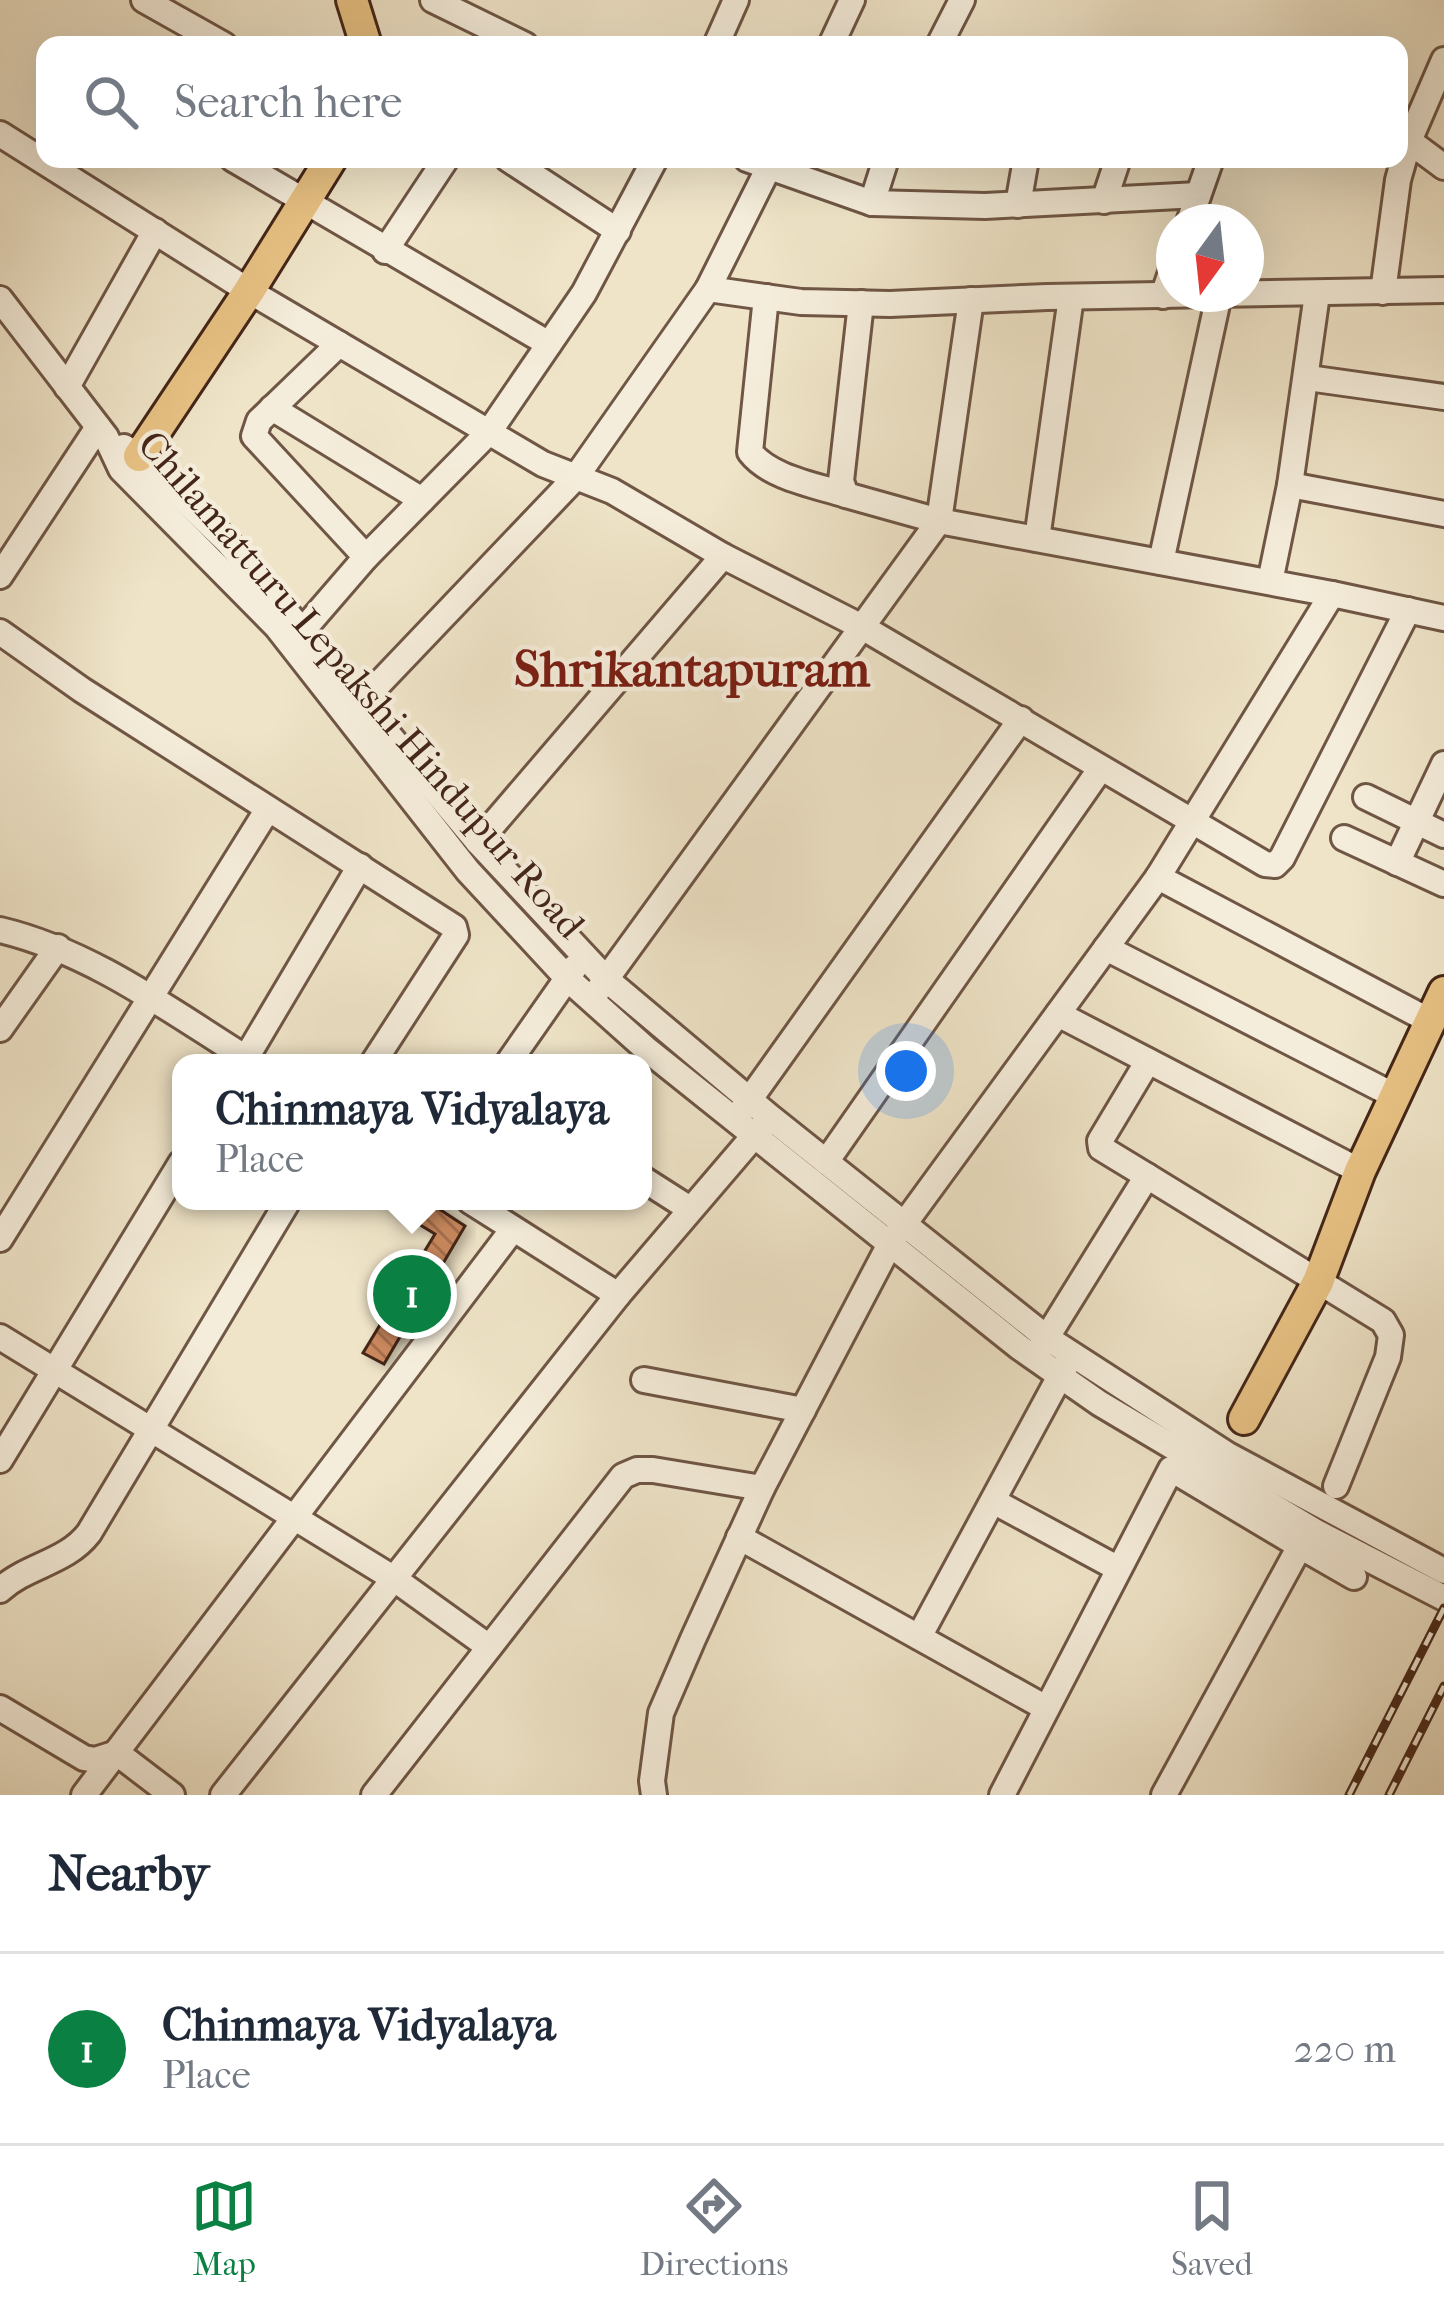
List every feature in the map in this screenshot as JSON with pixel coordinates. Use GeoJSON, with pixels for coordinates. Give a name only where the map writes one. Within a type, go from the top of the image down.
{"type":"FeatureCollection","features":[{"type":"Feature","properties":{"kind":"main road"},"geometry":{"type":"LineString","coordinates":[[352,0],[363,36]]}},
{"type":"Feature","properties":{"kind":"main road"},"geometry":{"type":"LineString","coordinates":[[139,457],[325,168]]}},
{"type":"Feature","properties":{"kind":"main road"},"geometry":{"type":"LineString","coordinates":[[1244,1419],[1318,1282],[1393,1095],[1444,992]]}},
{"type":"Feature","properties":{"kind":"street"},"geometry":{"type":"LineString","coordinates":[[144,0],[208,36]]}},
{"type":"Feature","properties":{"kind":"street"},"geometry":{"type":"LineString","coordinates":[[433,0],[505,36]]}},
{"type":"Feature","properties":{"kind":"street"},"geometry":{"type":"LineString","coordinates":[[720,36],[734,0]]}},
{"type":"Feature","properties":{"kind":"street"},"geometry":{"type":"LineString","coordinates":[[835,36],[852,0]]}},
{"type":"Feature","properties":{"kind":"street"},"geometry":{"type":"LineString","coordinates":[[944,36],[962,0]]}},
{"type":"Feature","properties":{"kind":"street"},"geometry":{"type":"LineString","coordinates":[[1408,145],[1444,59]]}},
{"type":"Feature","properties":{"kind":"street"},"geometry":{"type":"LineString","coordinates":[[0,134],[36,157]]}},
{"type":"Feature","properties":{"kind":"street"},"geometry":{"type":"LineString","coordinates":[[1409,141],[1444,167]]}},
{"type":"Feature","properties":{"kind":"street"},"geometry":{"type":"LineString","coordinates":[[54,168],[250,291],[543,464],[612,490],[723,556],[862,627],[1264,865],[1275,865],[1291,842],[1408,610]]}},
{"type":"Feature","properties":{"kind":"street"},"geometry":{"type":"LineString","coordinates":[[248,168],[549,344]]}},
{"type":"Feature","properties":{"kind":"street"},"geometry":{"type":"LineString","coordinates":[[385,251],[440,168]]}},
{"type":"Feature","properties":{"kind":"street"},"geometry":{"type":"LineString","coordinates":[[522,168],[618,231]]}},
{"type":"Feature","properties":{"kind":"street"},"geometry":{"type":"LineString","coordinates":[[303,630],[489,432],[584,293],[650,168]]}},
{"type":"Feature","properties":{"kind":"street"},"geometry":{"type":"LineString","coordinates":[[355,709],[576,477],[708,289],[760,168]]}},
{"type":"Feature","properties":{"kind":"street"},"geometry":{"type":"LineString","coordinates":[[779,168],[872,203],[1018,205],[1198,196]]}},
{"type":"Feature","properties":{"kind":"street"},"geometry":{"type":"LineString","coordinates":[[872,203],[883,168]]}},
{"type":"Feature","properties":{"kind":"street"},"geometry":{"type":"LineString","coordinates":[[1018,205],[1024,168]]}},
{"type":"Feature","properties":{"kind":"street"},"geometry":{"type":"LineString","coordinates":[[1104,201],[1115,168]]}},
{"type":"Feature","properties":{"kind":"street"},"geometry":{"type":"LineString","coordinates":[[1195,204],[1208,168]]}},
{"type":"Feature","properties":{"kind":"street"},"geometry":{"type":"LineString","coordinates":[[1384,292],[1401,168]]}},
{"type":"Feature","properties":{"kind":"street"},"geometry":{"type":"LineString","coordinates":[[67,387],[155,231]]}},
{"type":"Feature","properties":{"kind":"street"},"geometry":{"type":"LineString","coordinates":[[708,289],[861,303],[1156,296]]}},
{"type":"Feature","properties":{"kind":"street"},"geometry":{"type":"LineString","coordinates":[[1264,295],[1444,290]]}},
{"type":"Feature","properties":{"kind":"street"},"geometry":{"type":"LineString","coordinates":[[1270,582],[1307,378],[1317,294]]}},
{"type":"Feature","properties":{"kind":"street"},"geometry":{"type":"LineString","coordinates":[[766,297],[750,452],[780,473],[938,521],[1444,618]]}},
{"type":"Feature","properties":{"kind":"street"},"geometry":{"type":"LineString","coordinates":[[1037,539],[1071,297]]}},
{"type":"Feature","properties":{"kind":"street","name":"Chilamatturu Lepakshi Hindupur Road"},"geometry":{"type":"LineString","coordinates":[[0,299],[102,432],[121,469],[355,709],[584,956],[598,989]]}},
{"type":"Feature","properties":{"kind":"street"},"geometry":{"type":"LineString","coordinates":[[598,989],[938,521],[971,300]]}},
{"type":"Feature","properties":{"kind":"street"},"geometry":{"type":"LineString","coordinates":[[845,495],[841,481],[861,303]]}},
{"type":"Feature","properties":{"kind":"street"},"geometry":{"type":"LineString","coordinates":[[1161,562],[1215,312]]}},
{"type":"Feature","properties":{"kind":"street"},"geometry":{"type":"LineString","coordinates":[[340,344],[272,408],[254,428],[254,436],[367,557]]}},
{"type":"Feature","properties":{"kind":"street"},"geometry":{"type":"LineString","coordinates":[[1307,378],[1444,397]]}},
{"type":"Feature","properties":{"kind":"street"},"geometry":{"type":"LineString","coordinates":[[272,408],[422,500]]}},
{"type":"Feature","properties":{"kind":"street"},"geometry":{"type":"LineString","coordinates":[[0,576],[102,432]]}},
{"type":"Feature","properties":{"kind":"street","name":"Chilamatturu Lepakshi Hindupur Road"},"geometry":{"type":"LineString","coordinates":[[102,432],[139,457],[228,542],[303,630],[468,871],[565,976],[598,989],[1041,1348],[1318,1533],[1444,1598]]}},
{"type":"Feature","properties":{"kind":"street"},"geometry":{"type":"LineString","coordinates":[[1289,485],[1444,514]]}},
{"type":"Feature","properties":{"kind":"street"},"geometry":{"type":"LineString","coordinates":[[478,842],[723,556]]}},
{"type":"Feature","properties":{"kind":"street"},"geometry":{"type":"LineString","coordinates":[[654,1795],[661,1713],[762,1488],[897,1233],[1158,877],[1332,594]]}},
{"type":"Feature","properties":{"kind":"street"},"geometry":{"type":"LineString","coordinates":[[0,632],[82,690],[448,922],[456,934],[379,1054]]}},
{"type":"Feature","properties":{"kind":"street"},"geometry":{"type":"LineString","coordinates":[[223,1795],[691,1209],[1022,719]]}},
{"type":"Feature","properties":{"kind":"street"},"geometry":{"type":"LineString","coordinates":[[1397,863],[1444,764]]}},
{"type":"Feature","properties":{"kind":"street"},"geometry":{"type":"LineString","coordinates":[[826,1162],[1101,768]]}},
{"type":"Feature","properties":{"kind":"street"},"geometry":{"type":"LineString","coordinates":[[1366,797],[1444,835]]}},
{"type":"Feature","properties":{"kind":"street"},"geometry":{"type":"LineString","coordinates":[[0,1239],[268,809]]}},
{"type":"Feature","properties":{"kind":"street"},"geometry":{"type":"LineString","coordinates":[[1344,838],[1444,884]]}},
{"type":"Feature","properties":{"kind":"street"},"geometry":{"type":"LineString","coordinates":[[252,1054],[360,866]]}},
{"type":"Feature","properties":{"kind":"street"},"geometry":{"type":"LineString","coordinates":[[1158,877],[1430,1022]]}},
{"type":"Feature","properties":{"kind":"street"},"geometry":{"type":"LineString","coordinates":[[0,930],[58,947],[237,1054]]}},
{"type":"Feature","properties":{"kind":"street"},"geometry":{"type":"LineString","coordinates":[[0,1029],[58,947]]}},
{"type":"Feature","properties":{"kind":"street"},"geometry":{"type":"LineString","coordinates":[[1106,948],[1393,1095]]}},
{"type":"Feature","properties":{"kind":"street"},"geometry":{"type":"LineString","coordinates":[[514,1054],[565,976],[584,956]]}},
{"type":"Feature","properties":{"kind":"street"},"geometry":{"type":"LineString","coordinates":[[1058,1013],[1360,1171]]}},
{"type":"Feature","properties":{"kind":"street"},"geometry":{"type":"LineString","coordinates":[[1148,1060],[1100,1141],[1108,1154],[1383,1321],[1391,1335],[1388,1357],[1336,1486]]}},
{"type":"Feature","properties":{"kind":"street","name":"Chilamatturu Lepakshi Hindupur Road"},"geometry":{"type":"LineString","coordinates":[[752,1118],[826,1162],[897,1233]]}},
{"type":"Feature","properties":{"kind":"street"},"geometry":{"type":"LineString","coordinates":[[1041,1348],[1147,1176]]}},
{"type":"Feature","properties":{"kind":"street"},"geometry":{"type":"LineString","coordinates":[[0,1460],[172,1178]]}},
{"type":"Feature","properties":{"kind":"street"},"geometry":{"type":"LineString","coordinates":[[652,1185],[691,1209]]}},
{"type":"Feature","properties":{"kind":"street"},"geometry":{"type":"LineString","coordinates":[[0,1590],[16,1576],[77,1548],[283,1210]]}},
{"type":"Feature","properties":{"kind":"street"},"geometry":{"type":"LineString","coordinates":[[484,1210],[618,1295]]}},
{"type":"Feature","properties":{"kind":"street"},"geometry":{"type":"LineString","coordinates":[[84,1795],[513,1229]]}},
{"type":"Feature","properties":{"kind":"street"},"geometry":{"type":"LineString","coordinates":[[0,1336],[393,1578],[489,1647]]}},
{"type":"Feature","properties":{"kind":"street"},"geometry":{"type":"LineString","coordinates":[[919,1637],[1066,1365]]}},
{"type":"Feature","properties":{"kind":"street"},"geometry":{"type":"LineString","coordinates":[[644,1380],[803,1410]]}},
{"type":"Feature","properties":{"kind":"street"},"geometry":{"type":"LineString","coordinates":[[1105,1392],[1099,1418],[1171,1468],[1354,1577]]}},
{"type":"Feature","properties":{"kind":"street","name":"Chilamatturu Lepakshi Hindupur Road"},"geometry":{"type":"LineString","coordinates":[[1105,1392],[1444,1571]]}},
{"type":"Feature","properties":{"kind":"street"},"geometry":{"type":"LineString","coordinates":[[1002,1795],[1171,1468]]}},
{"type":"Feature","properties":{"kind":"street"},"geometry":{"type":"LineString","coordinates":[[374,1795],[623,1476],[652,1470],[762,1488]]}},
{"type":"Feature","properties":{"kind":"street"},"geometry":{"type":"LineString","coordinates":[[993,1501],[1117,1568]]}},
{"type":"Feature","properties":{"kind":"street"},"geometry":{"type":"LineString","coordinates":[[739,1537],[1046,1708]]}},
{"type":"Feature","properties":{"kind":"street"},"geometry":{"type":"LineString","coordinates":[[1164,1795],[1300,1546]]}},
{"type":"Feature","properties":{"kind":"street"},"geometry":{"type":"LineString","coordinates":[[0,1708],[84,1758],[117,1754]]}},
{"type":"Feature","properties":{"kind":"street"},"geometry":{"type":"LineString","coordinates":[[117,1754],[172,1795]]}},
{"type":"Feature","properties":{"kind":"building"},"geometry":{"type":"Polygon","coordinates":[[[396,1210],[441,1210],[465,1226],[384,1364],[363,1353],[435,1234],[396,1210]]]}},
{"type":"Feature","properties":{"kind":"railway"},"geometry":{"type":"LineString","coordinates":[[1349,1795],[1444,1608]]}},
{"type":"Feature","properties":{"kind":"railway"},"geometry":{"type":"LineString","coordinates":[[1389,1795],[1444,1686]]}},
{"type":"Feature","properties":{"kind":"place","name":"Chinmaya Vidyalaya"},"geometry":{"type":"Point","coordinates":[412,1294]}},
{"type":"Feature","properties":{"kind":"district","name":"Shrikantapuram"},"geometry":{"type":"Point","coordinates":[692,668]}}]}
